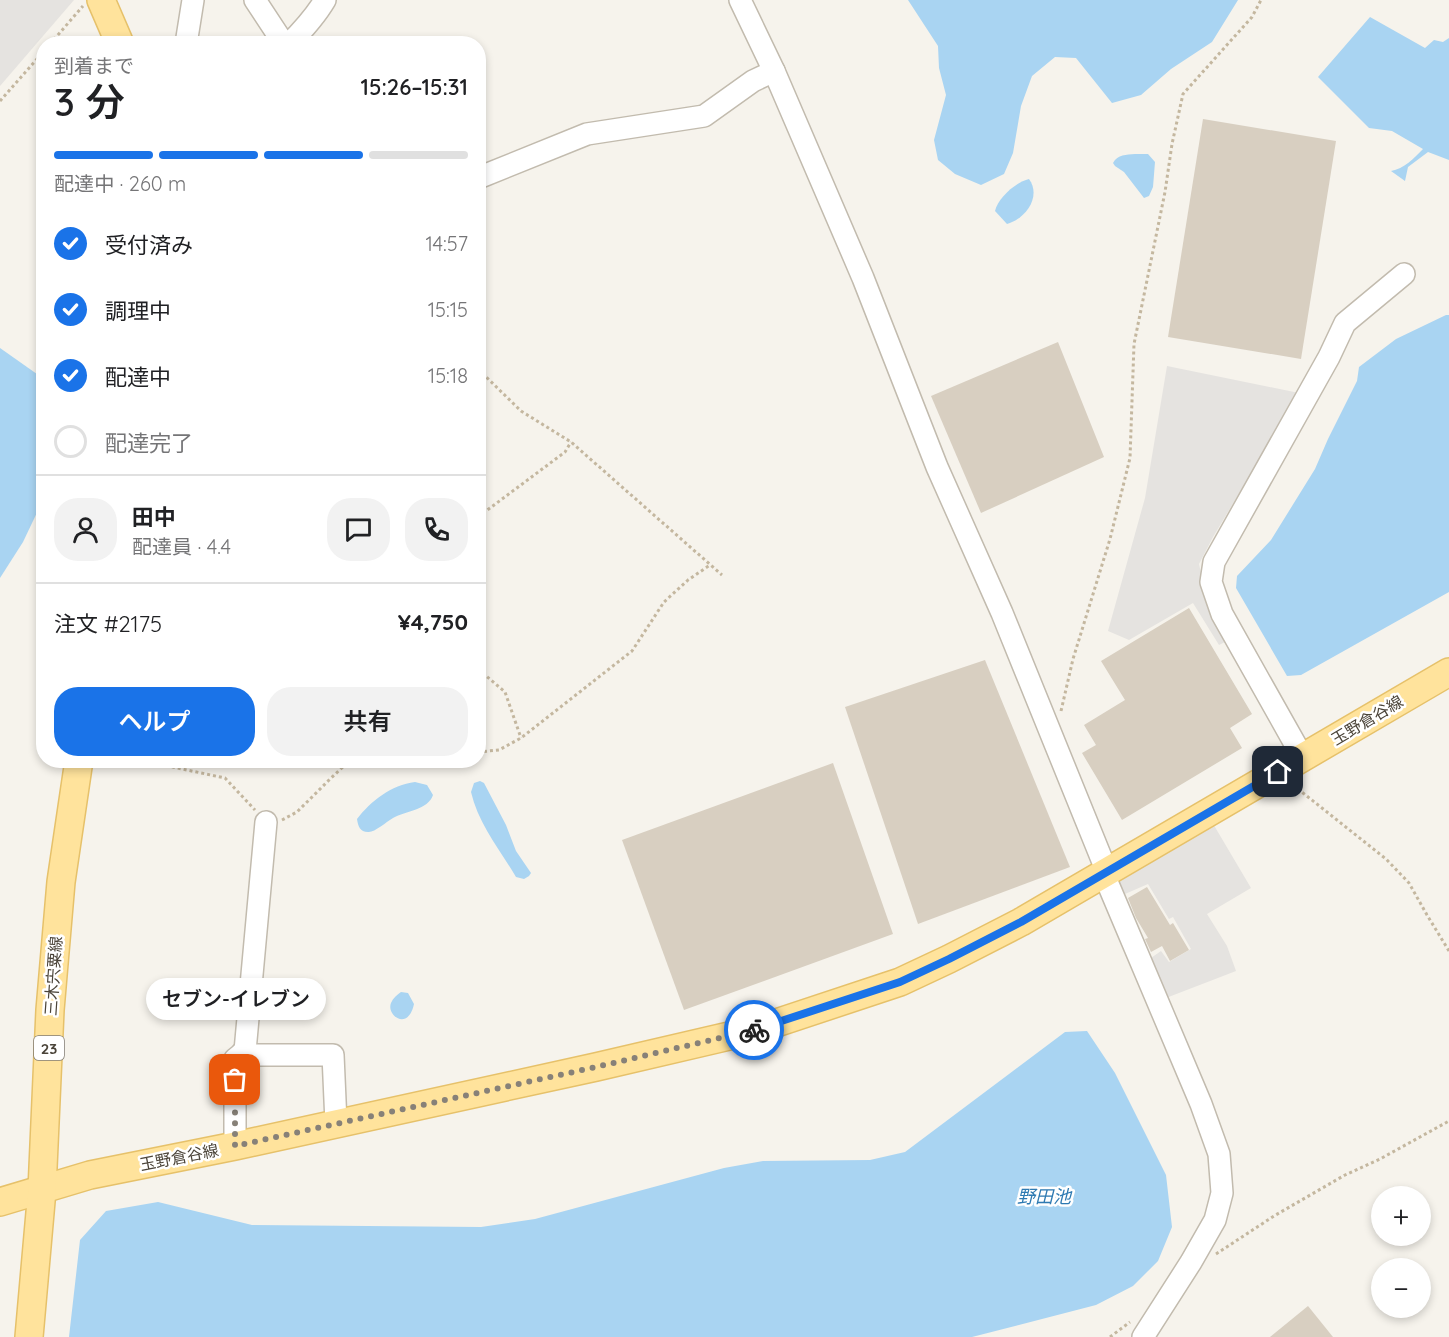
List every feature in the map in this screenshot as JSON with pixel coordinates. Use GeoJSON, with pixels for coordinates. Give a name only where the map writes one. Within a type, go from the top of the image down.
{"type":"FeatureCollection","features":[{"type":"Feature","properties":{"kind":"main road"},"geometry":{"type":"LineString","coordinates":[[101,0],[117,36]]}},
{"type":"Feature","properties":{"kind":"main road","name":"玉野倉谷線"},"geometry":{"type":"LineString","coordinates":[[0,1202],[90,1175],[235,1146],[755,1030],[900,982],[1021,922],[1449,672]]}},
{"type":"Feature","properties":{"kind":"main road","name":"三木宍粟線"},"geometry":{"type":"LineString","coordinates":[[29,1337],[42,1190],[50,1010],[60,894],[78,768]]}},
{"type":"Feature","properties":{"kind":"street"},"geometry":{"type":"LineString","coordinates":[[187,36],[193,0]]}},
{"type":"Feature","properties":{"kind":"street"},"geometry":{"type":"LineString","coordinates":[[255,0],[279,36]]}},
{"type":"Feature","properties":{"kind":"street"},"geometry":{"type":"LineString","coordinates":[[297,36],[325,0]]}},
{"type":"Feature","properties":{"kind":"street"},"geometry":{"type":"LineString","coordinates":[[740,0],[774,71],[863,278],[937,467],[1002,613],[1107,872],[1108,884],[1201,1104],[1219,1154],[1222,1193],[1215,1220],[1143,1337]]}},
{"type":"Feature","properties":{"kind":"street"},"geometry":{"type":"LineString","coordinates":[[486,175],[587,134],[704,116],[753,81],[774,71]]}},
{"type":"Feature","properties":{"kind":"street"},"geometry":{"type":"LineString","coordinates":[[1303,758],[1222,614],[1211,582],[1214,562],[1329,357],[1345,323],[1404,274]]}},
{"type":"Feature","properties":{"kind":"street"},"geometry":{"type":"LineString","coordinates":[[235,1146],[236,1059],[245,1051],[266,822]]}},
{"type":"Feature","properties":{"kind":"street"},"geometry":{"type":"LineString","coordinates":[[242,1053],[246,1055],[333,1055],[336,1123]]}},
{"type":"Feature","properties":{"kind":"path"},"geometry":{"type":"LineString","coordinates":[[57,36],[88,0]]}},
{"type":"Feature","properties":{"kind":"path"},"geometry":{"type":"LineString","coordinates":[[1047,724],[1060,716],[1073,659],[1110,539],[1130,458],[1134,344],[1183,94],[1252,17],[1261,0]]}},
{"type":"Feature","properties":{"kind":"path"},"geometry":{"type":"LineString","coordinates":[[0,101],[36,60]]}},
{"type":"Feature","properties":{"kind":"path"},"geometry":{"type":"LineString","coordinates":[[486,377],[521,411],[572,442],[722,575]]}},
{"type":"Feature","properties":{"kind":"path"},"geometry":{"type":"LineString","coordinates":[[486,511],[564,452],[572,442]]}},
{"type":"Feature","properties":{"kind":"path"},"geometry":{"type":"LineString","coordinates":[[486,751],[499,750],[520,738],[632,651],[664,602],[688,580],[710,565]]}},
{"type":"Feature","properties":{"kind":"path"},"geometry":{"type":"LineString","coordinates":[[486,676],[505,692],[520,738]]}},
{"type":"Feature","properties":{"kind":"path"},"geometry":{"type":"LineString","coordinates":[[177,768],[225,778],[266,822],[277,823],[297,812],[342,768]]}},
{"type":"Feature","properties":{"kind":"path"},"geometry":{"type":"LineString","coordinates":[[1278,772],[1386,859],[1409,882],[1449,951]]}},
{"type":"Feature","properties":{"kind":"path"},"geometry":{"type":"LineString","coordinates":[[1191,1262],[1206,1261],[1274,1216],[1345,1175],[1449,1122]]}},
{"type":"Feature","properties":{"kind":"shaded area"},"geometry":{"type":"Polygon","coordinates":[[[0,0],[74,0],[43,36],[36,36],[36,44],[0,86],[0,0]]]}},
{"type":"Feature","properties":{"kind":"shaded area"},"geometry":{"type":"Polygon","coordinates":[[[1167,366],[1299,393],[1199,564],[1205,591],[1229,640],[1219,645],[1193,603],[1129,640],[1108,631],[1145,498],[1167,366]]]}},
{"type":"Feature","properties":{"kind":"shaded area"},"geometry":{"type":"Polygon","coordinates":[[[1212,822],[1251,888],[1207,914],[1227,946],[1236,971],[1166,998],[1151,958],[1161,951],[1169,962],[1191,949],[1173,917],[1169,919],[1148,884],[1125,894],[1118,880],[1212,822]]]}},
{"type":"Feature","properties":{"kind":"water"},"geometry":{"type":"Polygon","coordinates":[[[908,0],[1238,0],[1212,42],[1171,69],[1141,95],[1112,103],[1076,58],[1055,57],[1032,76],[1021,106],[1013,153],[1004,174],[981,185],[955,174],[938,160],[934,140],[946,95],[939,68],[938,46],[908,0]]]}},
{"type":"Feature","properties":{"kind":"water"},"geometry":{"type":"Polygon","coordinates":[[[1370,17],[1425,48],[1434,40],[1443,42],[1449,38],[1449,160],[1428,152],[1408,167],[1405,181],[1391,171],[1404,166],[1423,149],[1392,131],[1369,128],[1318,77],[1370,17]]]}},
{"type":"Feature","properties":{"kind":"water"},"geometry":{"type":"Polygon","coordinates":[[[1148,154],[1155,162],[1153,187],[1149,196],[1144,198],[1124,172],[1113,163],[1120,156],[1148,154]]]}},
{"type":"Feature","properties":{"kind":"water"},"geometry":{"type":"Polygon","coordinates":[[[1029,179],[1034,193],[1030,206],[1020,217],[1007,224],[995,211],[997,206],[1008,191],[1029,179]]]}},
{"type":"Feature","properties":{"kind":"water"},"geometry":{"type":"Polygon","coordinates":[[[1449,315],[1449,592],[1301,675],[1287,676],[1236,588],[1237,576],[1271,540],[1315,469],[1357,381],[1359,367],[1396,339],[1449,315]]]}},
{"type":"Feature","properties":{"kind":"water"},"geometry":{"type":"Polygon","coordinates":[[[0,348],[36,373],[36,515],[23,542],[0,578],[0,348]]]}},
{"type":"Feature","properties":{"kind":"water"},"geometry":{"type":"Polygon","coordinates":[[[480,781],[484,783],[506,825],[516,851],[531,873],[524,879],[516,877],[479,815],[471,792],[474,783],[480,781]]]}},
{"type":"Feature","properties":{"kind":"water"},"geometry":{"type":"Polygon","coordinates":[[[415,782],[427,785],[433,795],[426,804],[393,818],[371,832],[365,832],[360,828],[357,819],[375,800],[390,790],[415,782]]]}},
{"type":"Feature","properties":{"kind":"water"},"geometry":{"type":"Polygon","coordinates":[[[401,992],[408,993],[414,1004],[407,1017],[398,1019],[390,1008],[393,1000],[401,992]]]}},
{"type":"Feature","properties":{"kind":"water","name":"野田池"},"geometry":{"type":"Polygon","coordinates":[[[1087,1031],[1115,1073],[1166,1175],[1172,1227],[1158,1261],[1133,1286],[1096,1305],[972,1337],[69,1337],[80,1240],[106,1211],[158,1202],[252,1225],[481,1227],[535,1219],[724,1168],[763,1161],[870,1160],[905,1152],[1065,1032],[1087,1031]]]}},
{"type":"Feature","properties":{"kind":"building"},"geometry":{"type":"Polygon","coordinates":[[[1203,119],[1336,141],[1301,359],[1168,337],[1203,119]]]}},
{"type":"Feature","properties":{"kind":"building"},"geometry":{"type":"Polygon","coordinates":[[[1058,342],[1104,457],[981,513],[931,396],[1058,342]]]}},
{"type":"Feature","properties":{"kind":"building"},"geometry":{"type":"Polygon","coordinates":[[[1189,608],[1252,714],[1230,728],[1242,748],[1122,820],[1082,753],[1096,745],[1084,725],[1125,700],[1101,661],[1189,608]]]}},
{"type":"Feature","properties":{"kind":"building"},"geometry":{"type":"Polygon","coordinates":[[[985,660],[1070,867],[918,924],[845,707],[985,660]]]}},
{"type":"Feature","properties":{"kind":"building"},"geometry":{"type":"Polygon","coordinates":[[[833,763],[893,934],[684,1010],[622,840],[833,763]]]}},
{"type":"Feature","properties":{"kind":"building"},"geometry":{"type":"Polygon","coordinates":[[[1147,887],[1170,925],[1173,923],[1189,950],[1170,961],[1162,946],[1151,952],[1145,939],[1148,938],[1128,898],[1147,887]]]}},
{"type":"Feature","properties":{"kind":"building"},"geometry":{"type":"Polygon","coordinates":[[[1308,1306],[1333,1337],[1270,1337],[1308,1306]]]}},
{"type":"Feature","properties":{"kind":"way so far"},"geometry":{"type":"LineString","coordinates":[[235,1080],[235,1146],[754,1030]]}},
{"type":"Feature","properties":{"kind":"place","name":"セブン-イレブン"},"geometry":{"type":"Point","coordinates":[235,1080]}},
{"type":"Feature","properties":{"kind":"route"},"geometry":{"type":"LineString","coordinates":[[754,1030],[900,982],[949,959],[1021,922],[1278,772]]}}]}
